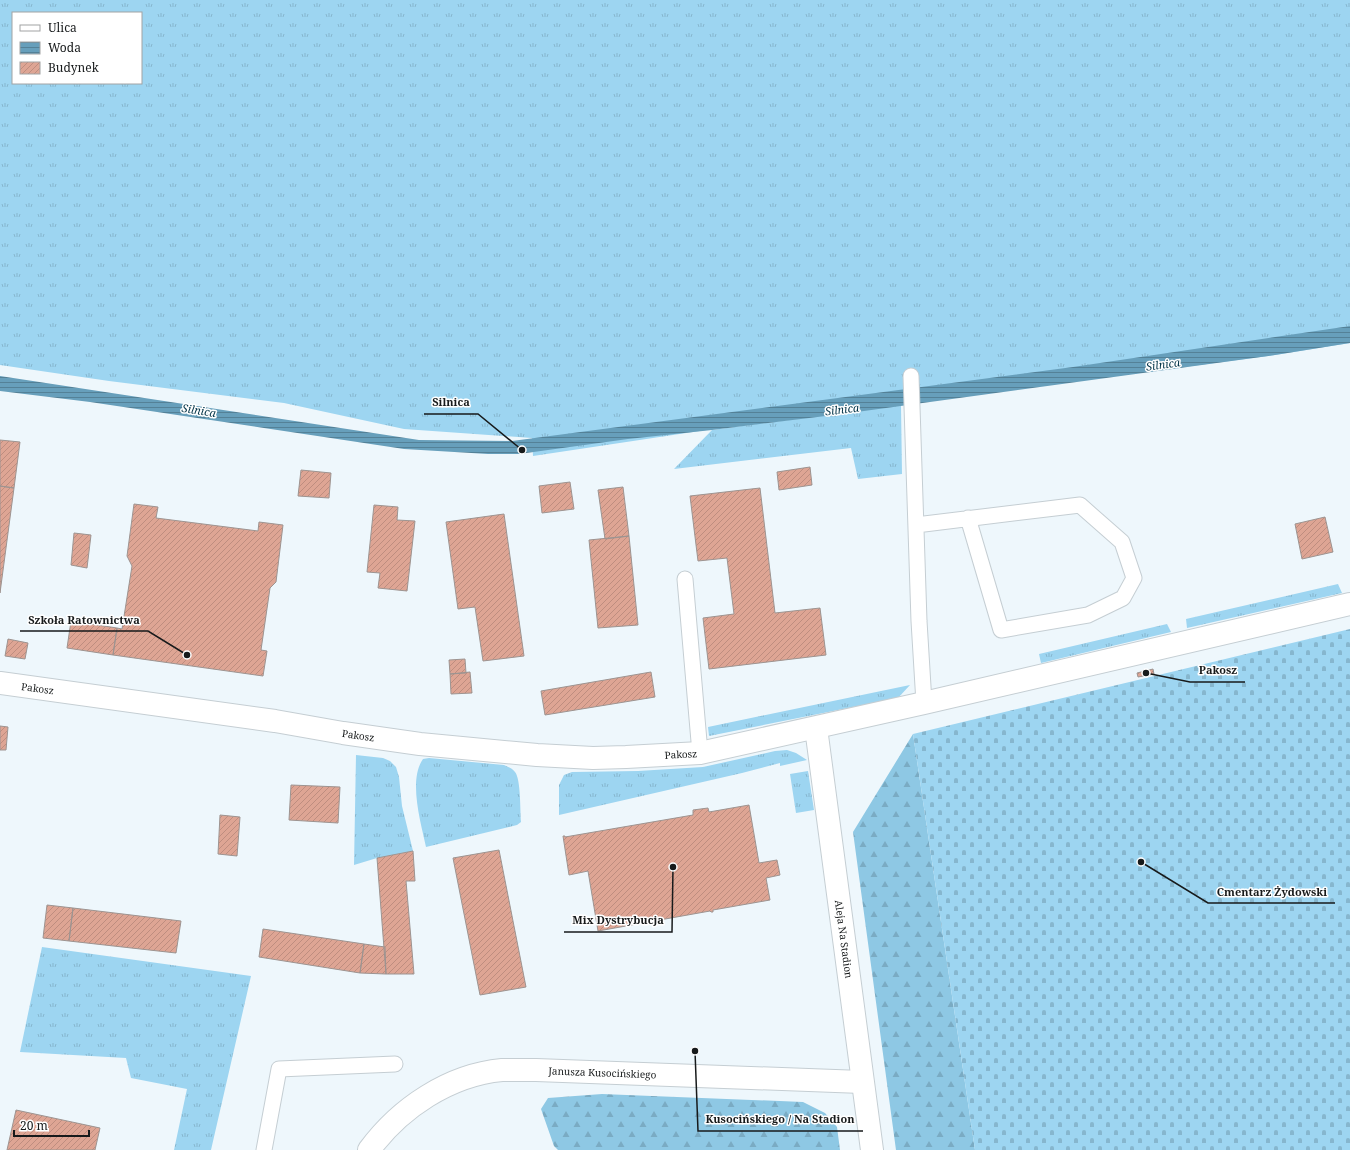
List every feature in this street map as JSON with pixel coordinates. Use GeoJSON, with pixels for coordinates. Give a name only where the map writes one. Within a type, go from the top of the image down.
{"type":"FeatureCollection","features":[{"type":"Feature","properties":{"kind":"street","name":"Pakosz"},"geometry":{"type":"LineString","coordinates":[[0,683],[275,721],[420,744],[537,755],[594,758],[700,753],[816,728],[1350,604]]}},
{"type":"Feature","properties":{"kind":"street","name":"Aleja Na Stadion"},"geometry":{"type":"LineString","coordinates":[[816,728],[872,1150]]}},
{"type":"Feature","properties":{"kind":"street","name":"Janusza Kusocińskiego"},"geometry":{"type":"LineString","coordinates":[[369,1150],[386,1128],[434,1091],[454,1082],[476,1075],[502,1070],[862,1082]]}},
{"type":"Feature","properties":{"kind":"lane"},"geometry":{"type":"LineString","coordinates":[[911,376],[919,621],[924,703]]}},
{"type":"Feature","properties":{"kind":"lane"},"geometry":{"type":"LineString","coordinates":[[916,525],[968,518],[1080,504],[1122,542],[1134,578],[1123,598],[1088,615],[1001,630],[968,518]]}},
{"type":"Feature","properties":{"kind":"lane"},"geometry":{"type":"LineString","coordinates":[[685,579],[700,753]]}},
{"type":"Feature","properties":{"kind":"lane"},"geometry":{"type":"LineString","coordinates":[[264,1150],[279,1069],[395,1064]]}},
{"type":"Feature","properties":{"kind":"green space"},"geometry":{"type":"Polygon","coordinates":[[[0,0],[1350,0],[1350,343],[1275,355],[713,429],[533,456],[532,438],[404,429],[284,403],[109,381],[0,365],[0,0]]]}},
{"type":"Feature","properties":{"kind":"green space"},"geometry":{"type":"Polygon","coordinates":[[[901,405],[902,474],[858,479],[851,448],[674,469],[712,430],[901,405]]]}},
{"type":"Feature","properties":{"kind":"green space"},"geometry":{"type":"Polygon","coordinates":[[[1338,584],[1342,593],[1187,628],[1186,619],[1338,584]]]}},
{"type":"Feature","properties":{"kind":"green space"},"geometry":{"type":"Polygon","coordinates":[[[1167,624],[1171,632],[1041,663],[1039,654],[1167,624]]]}},
{"type":"Feature","properties":{"kind":"green space"},"geometry":{"type":"Polygon","coordinates":[[[1350,629],[1350,1150],[975,1150],[913,734],[1350,629]]]}},
{"type":"Feature","properties":{"kind":"green space"},"geometry":{"type":"Polygon","coordinates":[[[910,685],[898,698],[709,736],[708,727],[910,685]]]}},
{"type":"Feature","properties":{"kind":"green space"},"geometry":{"type":"Polygon","coordinates":[[[913,734],[975,1150],[896,1150],[853,832],[913,734]]]}},
{"type":"Feature","properties":{"kind":"green space"},"geometry":{"type":"Polygon","coordinates":[[[787,750],[796,753],[807,760],[780,766],[780,763],[559,815],[559,785],[564,775],[572,772],[638,771],[703,767],[775,751],[787,750]]]}},
{"type":"Feature","properties":{"kind":"green space"},"geometry":{"type":"Polygon","coordinates":[[[356,755],[383,758],[390,761],[396,767],[399,777],[402,806],[413,851],[377,858],[354,865],[356,755]]]}},
{"type":"Feature","properties":{"kind":"green space"},"geometry":{"type":"Polygon","coordinates":[[[429,758],[504,765],[511,769],[515,772],[518,781],[521,822],[517,825],[426,847],[417,802],[416,778],[423,759],[429,758]]]}},
{"type":"Feature","properties":{"kind":"green space"},"geometry":{"type":"Polygon","coordinates":[[[808,771],[814,810],[796,813],[790,774],[808,771]]]}},
{"type":"Feature","properties":{"kind":"green space"},"geometry":{"type":"Polygon","coordinates":[[[42,947],[251,976],[211,1150],[174,1150],[187,1089],[131,1078],[126,1058],[20,1052],[42,947]]]}},
{"type":"Feature","properties":{"kind":"green space"},"geometry":{"type":"Polygon","coordinates":[[[602,1094],[803,1102],[825,1113],[837,1127],[840,1150],[558,1150],[554,1146],[541,1109],[548,1098],[602,1094]]]}},
{"type":"Feature","properties":{"kind":"water"},"geometry":{"type":"Polygon","coordinates":[[[1350,326],[1350,343],[1275,355],[842,414],[628,439],[519,454],[488,454],[404,449],[90,402],[0,391],[0,376],[419,440],[512,441],[1073,367],[1350,326]]]}},
{"type":"Feature","properties":{"kind":"building"},"geometry":{"type":"Polygon","coordinates":[[[0,440],[20,442],[14,488],[0,486],[0,440]]]}},
{"type":"Feature","properties":{"kind":"building"},"geometry":{"type":"Polygon","coordinates":[[[810,467],[812,485],[779,490],[777,472],[810,467]]]}},
{"type":"Feature","properties":{"kind":"building"},"geometry":{"type":"Polygon","coordinates":[[[301,470],[331,473],[329,498],[298,496],[301,470]]]}},
{"type":"Feature","properties":{"kind":"building"},"geometry":{"type":"Polygon","coordinates":[[[570,482],[574,509],[542,513],[539,486],[570,482]]]}},
{"type":"Feature","properties":{"kind":"building"},"geometry":{"type":"Polygon","coordinates":[[[0,486],[14,488],[0,593],[0,486]]]}},
{"type":"Feature","properties":{"kind":"building"},"geometry":{"type":"Polygon","coordinates":[[[623,487],[629,536],[605,539],[598,490],[623,487]]]}},
{"type":"Feature","properties":{"kind":"building"},"geometry":{"type":"Polygon","coordinates":[[[760,488],[775,613],[820,608],[826,655],[709,669],[703,618],[734,614],[727,558],[698,561],[690,496],[760,488]]]}},
{"type":"Feature","properties":{"kind":"building"},"geometry":{"type":"Polygon","coordinates":[[[134,504],[158,507],[156,518],[258,531],[259,522],[283,525],[276,582],[270,588],[261,650],[267,651],[263,676],[113,655],[117,628],[122,629],[132,566],[127,556],[134,504]]]}},
{"type":"Feature","properties":{"kind":"building"},"geometry":{"type":"Polygon","coordinates":[[[374,505],[398,507],[397,520],[415,521],[407,591],[378,588],[380,573],[367,572],[374,505]]]}},
{"type":"Feature","properties":{"kind":"building"},"geometry":{"type":"Polygon","coordinates":[[[504,514],[524,656],[483,661],[475,607],[458,609],[446,522],[504,514]]]}},
{"type":"Feature","properties":{"kind":"building"},"geometry":{"type":"Polygon","coordinates":[[[1325,517],[1333,552],[1302,559],[1295,524],[1325,517]]]}},
{"type":"Feature","properties":{"kind":"building"},"geometry":{"type":"Polygon","coordinates":[[[74,533],[91,535],[87,568],[71,565],[74,533]]]}},
{"type":"Feature","properties":{"kind":"building"},"geometry":{"type":"Polygon","coordinates":[[[629,536],[638,625],[598,628],[589,540],[629,536]]]}},
{"type":"Feature","properties":{"kind":"building"},"geometry":{"type":"Polygon","coordinates":[[[71,621],[117,628],[113,655],[67,648],[71,621]]]}},
{"type":"Feature","properties":{"kind":"building"},"geometry":{"type":"Polygon","coordinates":[[[8,639],[28,643],[25,659],[5,656],[8,639]]]}},
{"type":"Feature","properties":{"kind":"building"},"geometry":{"type":"Polygon","coordinates":[[[465,659],[466,673],[450,674],[449,660],[465,659]]]}},
{"type":"Feature","properties":{"kind":"building"},"geometry":{"type":"Polygon","coordinates":[[[1153,669],[1154,674],[1138,677],[1137,673],[1153,669]]]}},
{"type":"Feature","properties":{"kind":"building"},"geometry":{"type":"Polygon","coordinates":[[[470,672],[472,693],[451,694],[450,674],[470,672]]]}},
{"type":"Feature","properties":{"kind":"building"},"geometry":{"type":"Polygon","coordinates":[[[651,672],[655,697],[545,715],[541,691],[651,672]]]}},
{"type":"Feature","properties":{"kind":"building"},"geometry":{"type":"Polygon","coordinates":[[[0,726],[8,727],[6,750],[0,750],[0,726]]]}},
{"type":"Feature","properties":{"kind":"building"},"geometry":{"type":"Polygon","coordinates":[[[291,785],[340,787],[338,823],[289,820],[291,785]]]}},
{"type":"Feature","properties":{"kind":"building"},"geometry":{"type":"Polygon","coordinates":[[[749,805],[759,863],[777,860],[780,875],[766,878],[770,900],[713,910],[713,912],[710,911],[598,931],[588,871],[569,875],[563,836],[565,837],[693,815],[693,810],[708,808],[709,812],[749,805]]]}},
{"type":"Feature","properties":{"kind":"building"},"geometry":{"type":"Polygon","coordinates":[[[220,815],[240,817],[237,856],[218,854],[220,815]]]}},
{"type":"Feature","properties":{"kind":"building"},"geometry":{"type":"Polygon","coordinates":[[[499,850],[526,987],[480,995],[453,858],[499,850]]]}},
{"type":"Feature","properties":{"kind":"building"},"geometry":{"type":"Polygon","coordinates":[[[413,851],[415,881],[406,881],[414,974],[386,974],[377,858],[413,851]]]}},
{"type":"Feature","properties":{"kind":"building"},"geometry":{"type":"Polygon","coordinates":[[[47,905],[73,908],[69,941],[43,938],[47,905]]]}},
{"type":"Feature","properties":{"kind":"building"},"geometry":{"type":"Polygon","coordinates":[[[73,908],[181,921],[176,953],[69,941],[73,908]]]}},
{"type":"Feature","properties":{"kind":"building"},"geometry":{"type":"Polygon","coordinates":[[[263,929],[364,944],[360,973],[259,957],[263,929]]]}},
{"type":"Feature","properties":{"kind":"building"},"geometry":{"type":"Polygon","coordinates":[[[364,944],[385,947],[386,974],[360,973],[364,944]]]}},
{"type":"Feature","properties":{"kind":"building"},"geometry":{"type":"Polygon","coordinates":[[[16,1110],[100,1128],[95,1150],[7,1150],[16,1110]]]}},
{"type":"Feature","properties":{"kind":"place","name":"Silnica"},"geometry":{"type":"Point","coordinates":[522,450]}},
{"type":"Feature","properties":{"kind":"place","name":"Szkoła Ratownictwa"},"geometry":{"type":"Point","coordinates":[187,655]}},
{"type":"Feature","properties":{"kind":"place","name":"Pakosz"},"geometry":{"type":"Point","coordinates":[1146,673]}},
{"type":"Feature","properties":{"kind":"place","name":"Cmentarz Żydowski"},"geometry":{"type":"Point","coordinates":[1141,862]}},
{"type":"Feature","properties":{"kind":"place","name":"Mix Dystrybucja"},"geometry":{"type":"Point","coordinates":[673,867]}},
{"type":"Feature","properties":{"kind":"place","name":"Kusocińskiego / Na Stadion"},"geometry":{"type":"Point","coordinates":[695,1051]}}]}
